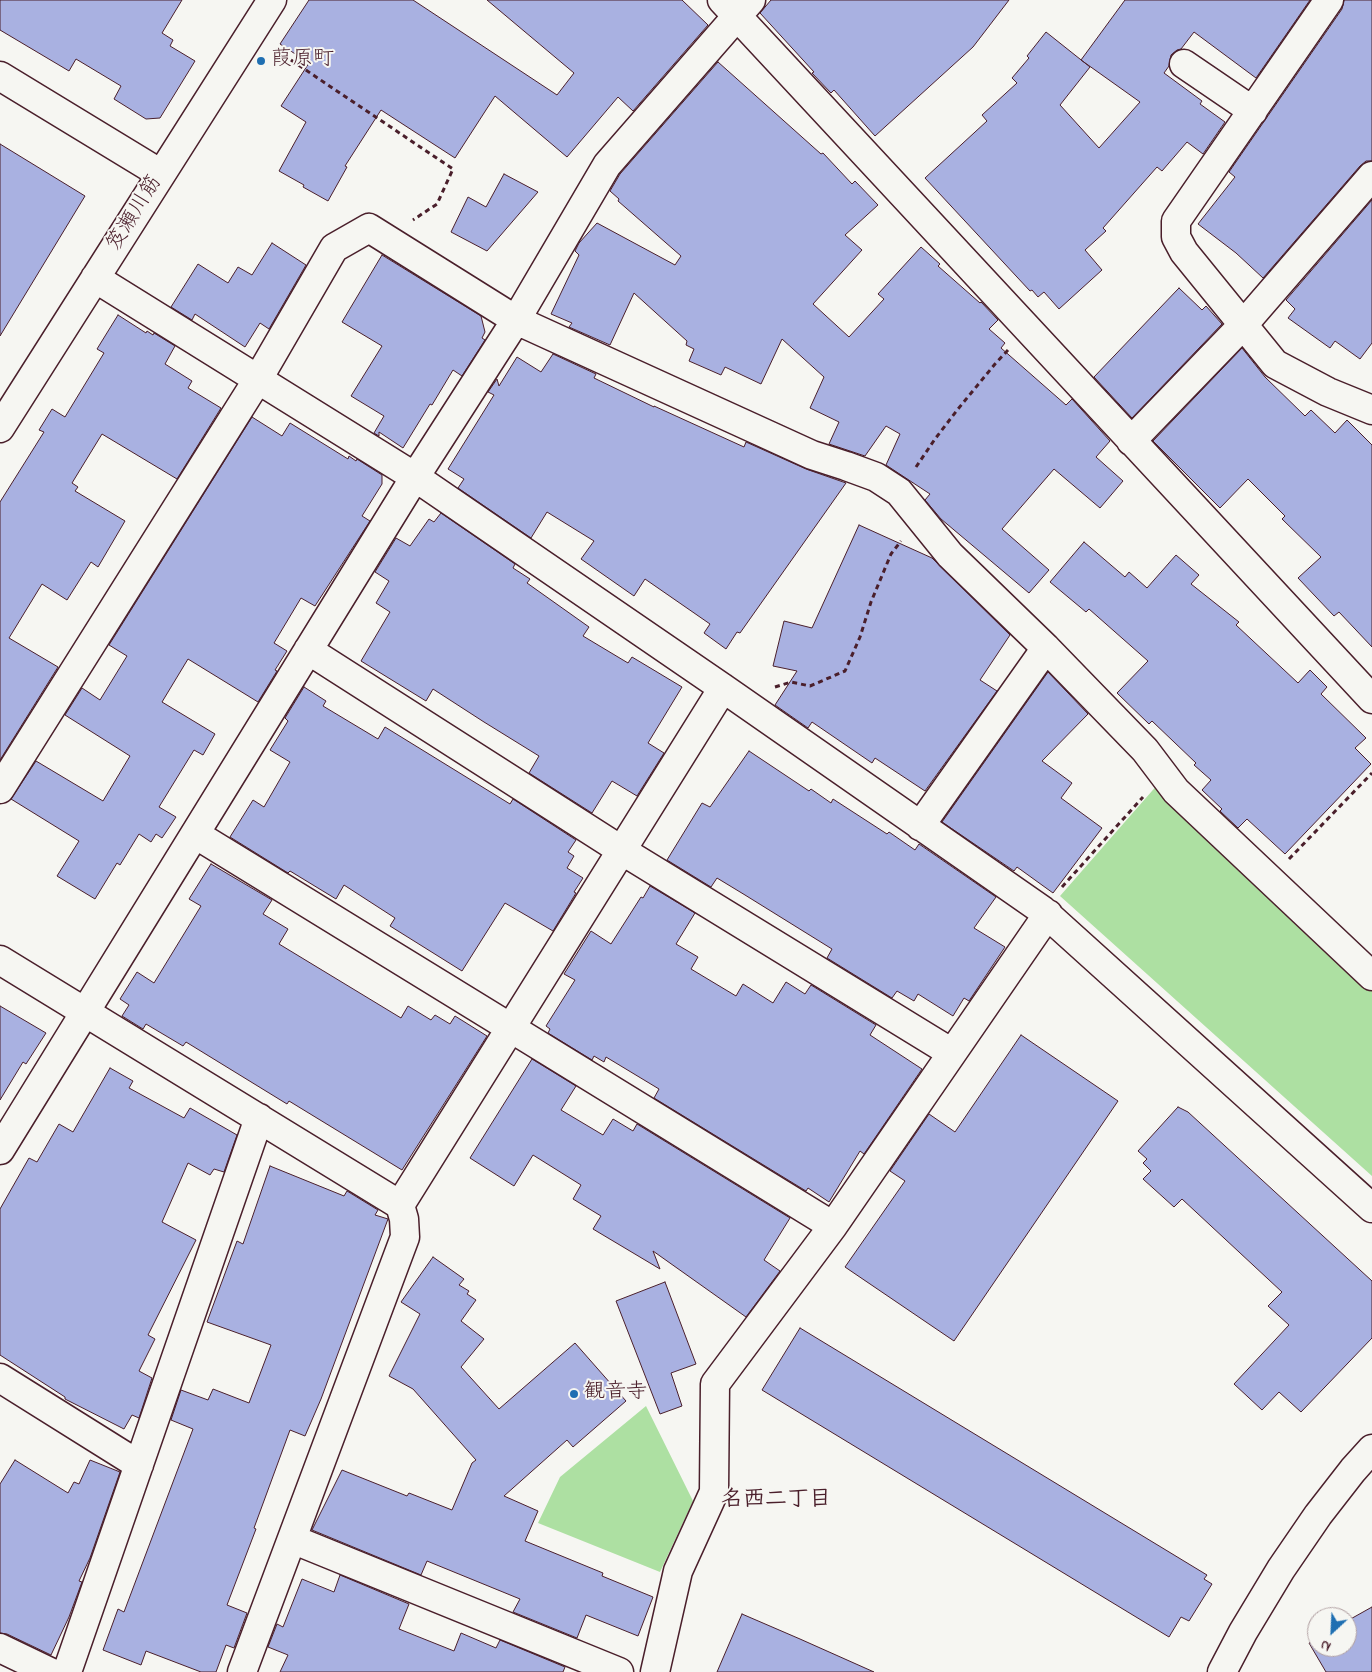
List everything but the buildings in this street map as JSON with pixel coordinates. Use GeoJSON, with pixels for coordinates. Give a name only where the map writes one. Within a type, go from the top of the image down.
{"type":"FeatureCollection","features":[{"type":"Feature","properties":{"kind":"street","name":"笈瀬川筋"},"geometry":{"type":"LineString","coordinates":[[0,428],[272,0]]}},
{"type":"Feature","properties":{"kind":"street"},"geometry":{"type":"LineString","coordinates":[[1329,0],[1176,221],[1176,237],[1184,252],[1275,364],[1328,392],[1372,410]]}},
{"type":"Feature","properties":{"kind":"street"},"geometry":{"type":"LineString","coordinates":[[0,1150],[415,477],[516,320],[607,165],[737,5],[1028,330],[1372,699]]}},
{"type":"Feature","properties":{"kind":"street"},"geometry":{"type":"LineString","coordinates":[[1184,64],[1253,111]]}},
{"type":"Feature","properties":{"kind":"street"},"geometry":{"type":"LineString","coordinates":[[0,76],[161,174]]}},
{"type":"Feature","properties":{"kind":"street"},"geometry":{"type":"LineString","coordinates":[[1131,441],[1243,326],[1372,176]]}},
{"type":"Feature","properties":{"kind":"street"},"geometry":{"type":"LineString","coordinates":[[0,790],[258,379],[334,248],[369,228],[516,320],[812,455],[876,477],[899,492],[950,555],[1046,648],[1145,750],[1176,791],[1268,880],[1372,976]]}},
{"type":"Feature","properties":{"kind":"street"},"geometry":{"type":"LineString","coordinates":[[95,278],[415,477],[745,703],[1045,912],[1372,1208]]}},
{"type":"Feature","properties":{"kind":"street"},"geometry":{"type":"LineString","coordinates":[[920,826],[1046,648]]}},
{"type":"Feature","properties":{"kind":"street"},"geometry":{"type":"LineString","coordinates":[[308,650],[621,850],[952,1052]]}},
{"type":"Feature","properties":{"kind":"street"},"geometry":{"type":"LineString","coordinates":[[400,1205],[723,688]]}},
{"type":"Feature","properties":{"kind":"street"},"geometry":{"type":"LineString","coordinates":[[195,834],[833,1226]]}},
{"type":"Feature","properties":{"kind":"street"},"geometry":{"type":"LineString","coordinates":[[655,1672],[678,1571],[714,1492],[715,1384],[833,1226],[1045,912]]}},
{"type":"Feature","properties":{"kind":"street"},"geometry":{"type":"LineString","coordinates":[[0,960],[400,1205],[404,1218],[404,1237],[242,1672]]}},
{"type":"Feature","properties":{"kind":"street"},"geometry":{"type":"LineString","coordinates":[[67,1672],[258,1118]]}},
{"type":"Feature","properties":{"kind":"street"},"geometry":{"type":"LineString","coordinates":[[0,1378],[139,1465]]}},
{"type":"Feature","properties":{"kind":"street"},"geometry":{"type":"LineString","coordinates":[[1222,1672],[1243,1632],[1281,1569],[1318,1515],[1372,1449]]}},
{"type":"Feature","properties":{"kind":"street"},"geometry":{"type":"LineString","coordinates":[[292,1539],[619,1672]]}},
{"type":"Feature","properties":{"kind":"street"},"geometry":{"type":"LineString","coordinates":[[0,1648],[50,1672]]}},
{"type":"Feature","properties":{"kind":"path"},"geometry":{"type":"LineString","coordinates":[[251,33],[453,168],[437,204],[385,238]]}},
{"type":"Feature","properties":{"kind":"path"},"geometry":{"type":"LineString","coordinates":[[899,492],[934,439],[995,364],[1028,330]]}},
{"type":"Feature","properties":{"kind":"path"},"geometry":{"type":"LineString","coordinates":[[745,703],[776,686],[791,682],[810,686],[845,671],[860,637],[871,602],[891,554],[919,517]]}},
{"type":"Feature","properties":{"kind":"path"},"geometry":{"type":"LineString","coordinates":[[1268,880],[1372,773]]}},
{"type":"Feature","properties":{"kind":"path"},"geometry":{"type":"LineString","coordinates":[[1045,912],[1163,774]]}},
{"type":"Feature","properties":{"kind":"green space"},"geometry":{"type":"Polygon","coordinates":[[[1159,783],[1372,984],[1372,1176],[1060,896],[1159,783]]]}},
{"type":"Feature","properties":{"kind":"green space"},"geometry":{"type":"Polygon","coordinates":[[[646,1406],[693,1501],[660,1572],[538,1523],[560,1477],[646,1406]]]}},
{"type":"Feature","properties":{"kind":"place","name":"葭原町"},"geometry":{"type":"Point","coordinates":[261,61]}},
{"type":"Feature","properties":{"kind":"place","name":"観音寺"},"geometry":{"type":"Point","coordinates":[574,1394]}},
{"type":"Feature","properties":{"kind":"district","name":"名西二丁目"},"geometry":{"type":"Point","coordinates":[776,1501]}}]}
